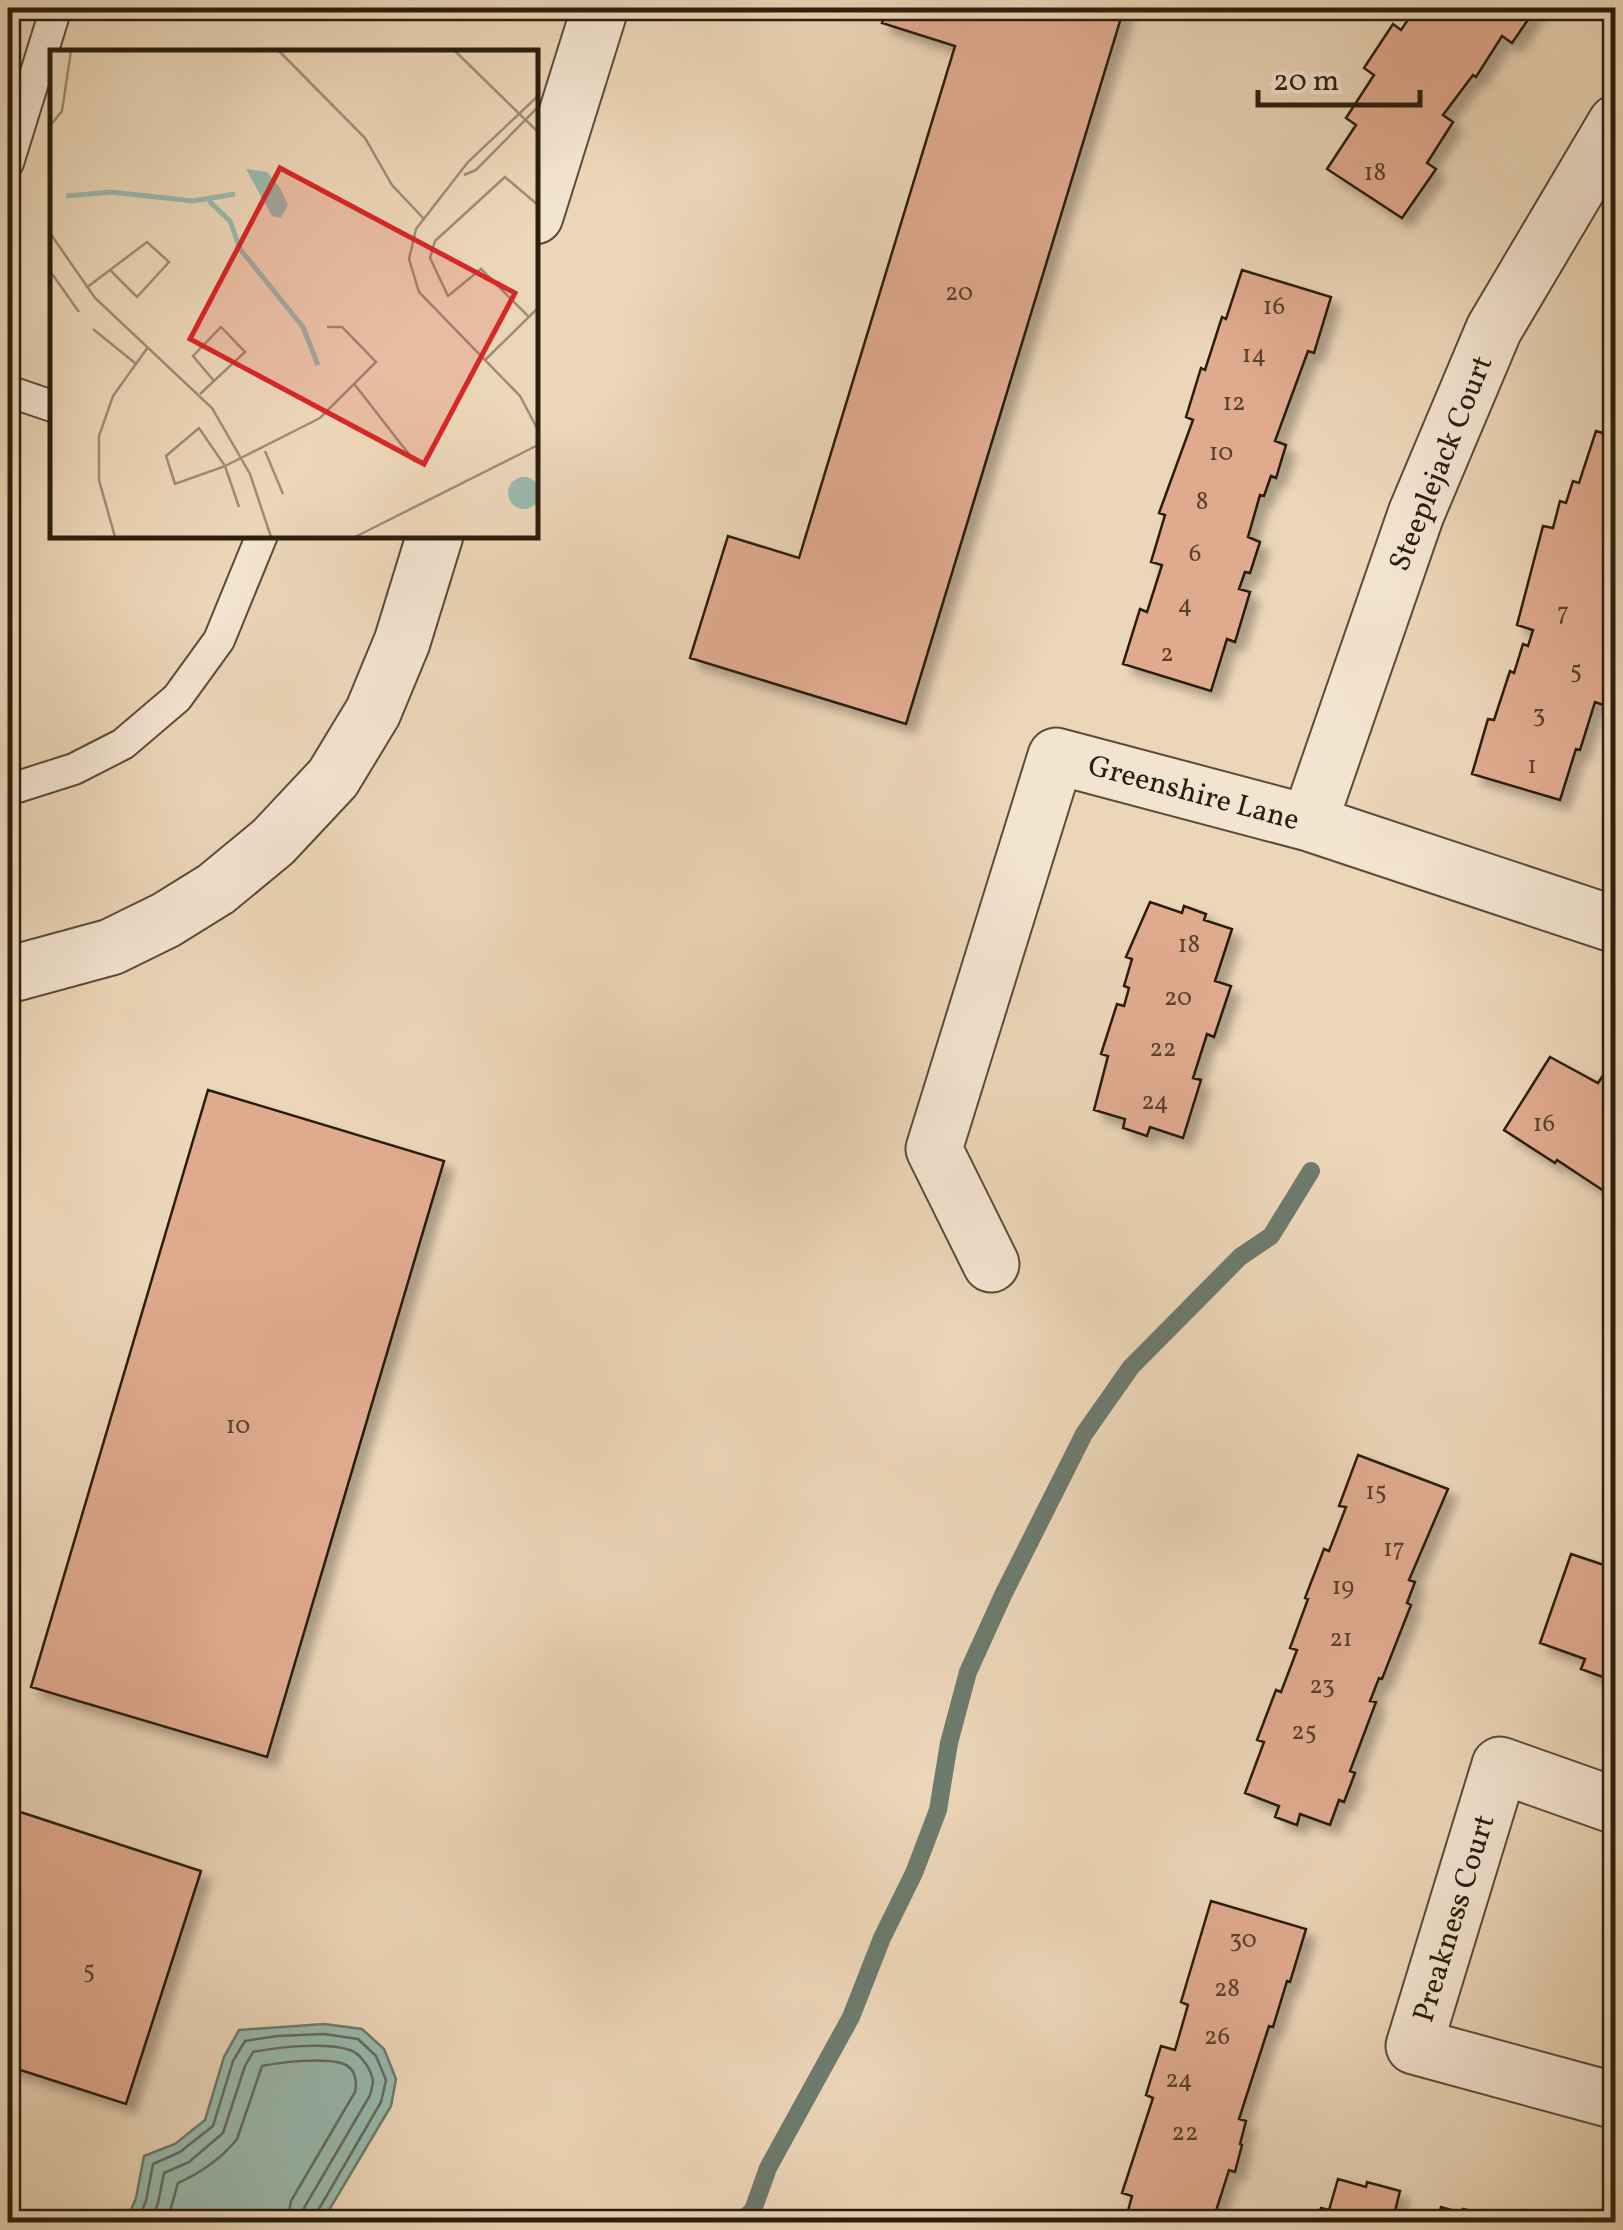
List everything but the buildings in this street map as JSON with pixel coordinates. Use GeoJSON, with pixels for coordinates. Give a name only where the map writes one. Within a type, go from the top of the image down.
{"type":"FeatureCollection","features":[{"type":"Feature","properties":{"kind":"street"},"geometry":{"type":"LineString","coordinates":[[538,206],[600,8]]}},
{"type":"Feature","properties":{"kind":"street","name":"Steeplejack Court"},"geometry":{"type":"LineString","coordinates":[[1310,823],[1416,514],[1494,329],[1616,123]]}},
{"type":"Feature","properties":{"kind":"street"},"geometry":{"type":"LineString","coordinates":[[8,975],[111,947],[166,920],[216,889],[272,842],[333,778],[373,712],[402,642],[435,538]]}},
{"type":"Feature","properties":{"kind":"street","name":"Greenshire Lane"},"geometry":{"type":"LineString","coordinates":[[991,1264],[934,1149],[1056,756],[1310,823],[1616,925]]}},
{"type":"Feature","properties":{"kind":"street","name":"Preakness Court"},"geometry":{"type":"LineString","coordinates":[[1616,1806],[1500,1765],[1414,2046],[1616,2101]]}},
{"type":"Feature","properties":{"kind":"lane"},"geometry":{"type":"LineString","coordinates":[[8,163],[56,8]]}},
{"type":"Feature","properties":{"kind":"lane"},"geometry":{"type":"LineString","coordinates":[[8,391],[50,405]]}},
{"type":"Feature","properties":{"kind":"lane"},"geometry":{"type":"LineString","coordinates":[[8,790],[74,768],[123,744],[177,698],[219,640],[261,538]]}},
{"type":"Feature","properties":{"kind":"water"},"geometry":{"type":"Polygon","coordinates":[[[324,2024],[362,2029],[384,2049],[396,2079],[391,2106],[322,2222],[126,2222],[136,2198],[144,2156],[175,2144],[205,2120],[224,2057],[239,2030],[324,2024]]]}},
{"type":"Feature","properties":{"kind":"waterway"},"geometry":{"type":"LineString","coordinates":[[740,2222],[753,2210],[768,2168],[851,2017],[882,1938],[914,1873],[938,1810],[949,1743],[968,1672],[1084,1434],[1131,1367],[1240,1257],[1271,1236],[1311,1171]]}}]}
